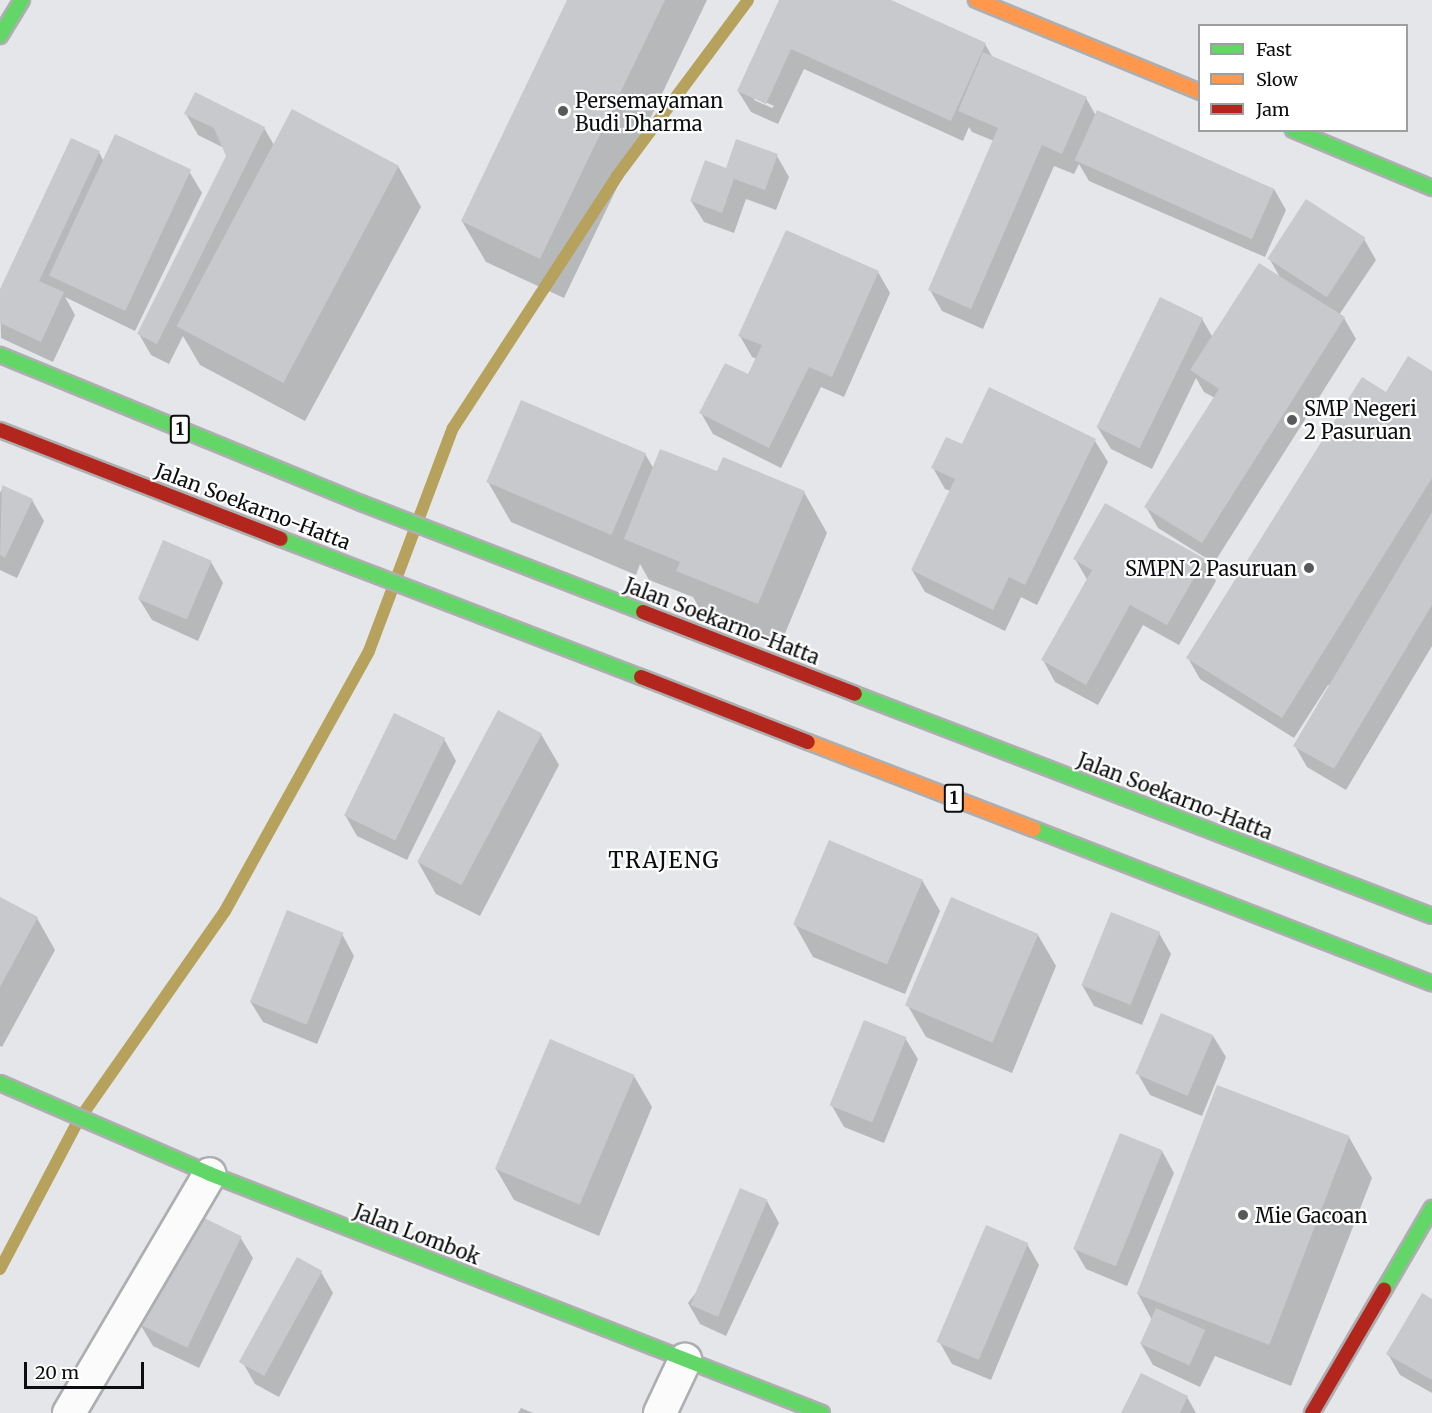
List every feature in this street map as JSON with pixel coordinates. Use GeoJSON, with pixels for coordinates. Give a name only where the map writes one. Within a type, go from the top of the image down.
{"type":"FeatureCollection","features":[{"type":"Feature","properties":{"kind":"main road"},"geometry":{"type":"LineString","coordinates":[[0,36],[22,0]]}},
{"type":"Feature","properties":{"kind":"main road"},"geometry":{"type":"LineString","coordinates":[[976,0],[1198,91]]}},
{"type":"Feature","properties":{"kind":"main road"},"geometry":{"type":"LineString","coordinates":[[1298,132],[1432,188]]}},
{"type":"Feature","properties":{"kind":"main road","name":"Jalan Soekarno-Hatta"},"geometry":{"type":"LineString","coordinates":[[0,355],[361,503],[1432,916]]}},
{"type":"Feature","properties":{"kind":"main road","name":"Jalan Soekarno-Hatta"},"geometry":{"type":"LineString","coordinates":[[0,430],[1432,983]]}},
{"type":"Feature","properties":{"kind":"main road","name":"Jalan Lombok"},"geometry":{"type":"LineString","coordinates":[[0,1083],[210,1174],[822,1413]]}},
{"type":"Feature","properties":{"kind":"main road"},"geometry":{"type":"LineString","coordinates":[[1312,1413],[1432,1208]]}},
{"type":"Feature","properties":{"kind":"street"},"geometry":{"type":"LineString","coordinates":[[69,1413],[210,1174]]}},
{"type":"Feature","properties":{"kind":"street"},"geometry":{"type":"LineString","coordinates":[[660,1413],[686,1360]]}},
{"type":"Feature","properties":{"kind":"building","name":"Persemayaman Budi Dharma"},"geometry":{"type":"Polygon","coordinates":[[[567,0],[665,0],[540,259],[461,221],[567,0]]]}},
{"type":"Feature","properties":{"kind":"building"},"geometry":{"type":"Polygon","coordinates":[[[779,0],[891,0],[986,43],[951,121],[791,49],[766,104],[737,91],[779,0]]]}},
{"type":"Feature","properties":{"kind":"building"},"geometry":{"type":"Polygon","coordinates":[[[983,52],[1087,97],[1062,154],[1042,145],[971,309],[928,290],[998,128],[958,111],[983,52]]]}},
{"type":"Feature","properties":{"kind":"building"},"geometry":{"type":"Polygon","coordinates":[[[195,92],[265,127],[157,344],[137,334],[226,156],[214,128],[184,114],[195,92]]]}},
{"type":"Feature","properties":{"kind":"building"},"geometry":{"type":"Polygon","coordinates":[[[292,109],[399,166],[283,383],[177,326],[292,109]]]}},
{"type":"Feature","properties":{"kind":"building"},"geometry":{"type":"Polygon","coordinates":[[[1097,110],[1274,189],[1252,239],[1075,160],[1097,110]]]}},
{"type":"Feature","properties":{"kind":"building"},"geometry":{"type":"Polygon","coordinates":[[[115,134],[191,169],[125,311],[49,275],[115,134]]]}},
{"type":"Feature","properties":{"kind":"building"},"geometry":{"type":"Polygon","coordinates":[[[71,138],[100,151],[39,281],[64,292],[41,342],[0,323],[0,289],[71,138]]]}},
{"type":"Feature","properties":{"kind":"building"},"geometry":{"type":"Polygon","coordinates":[[[736,139],[778,154],[765,190],[734,179],[722,213],[690,201],[705,160],[726,168],[736,139]]]}},
{"type":"Feature","properties":{"kind":"building"},"geometry":{"type":"Polygon","coordinates":[[[1306,199],[1366,238],[1327,297],[1267,259],[1306,199]]]}},
{"type":"Feature","properties":{"kind":"building"},"geometry":{"type":"Polygon","coordinates":[[[786,230],[879,271],[832,377],[809,367],[769,448],[699,413],[725,363],[748,374],[762,345],[738,336],[786,230]]]}},
{"type":"Feature","properties":{"kind":"building","name":"SMPN 2 Pasuruan"},"geometry":{"type":"Polygon","coordinates":[[[1259,263],[1345,317],[1202,543],[1144,507],[1219,389],[1190,370],[1259,263]]]}},
{"type":"Feature","properties":{"kind":"building"},"geometry":{"type":"Polygon","coordinates":[[[1160,297],[1203,318],[1140,448],[1096,427],[1160,297]]]}},
{"type":"Feature","properties":{"kind":"building","name":"SMPN 2 Pasuruan"},"geometry":{"type":"Polygon","coordinates":[[[1408,356],[1432,371],[1432,478],[1282,718],[1186,658],[1362,377],[1386,392],[1408,356]]]}},
{"type":"Feature","properties":{"kind":"building"},"geometry":{"type":"Polygon","coordinates":[[[989,387],[1096,439],[1025,585],[1009,577],[993,610],[911,570],[955,479],[931,468],[946,437],[962,444],[989,387]]]}},
{"type":"Feature","properties":{"kind":"building"},"geometry":{"type":"Polygon","coordinates":[[[521,400],[646,453],[611,535],[486,482],[521,400]]]}},
{"type":"Feature","properties":{"kind":"building"},"geometry":{"type":"Polygon","coordinates":[[[660,449],[717,471],[723,457],[805,491],[758,604],[676,571],[680,562],[624,539],[660,449]]]}},
{"type":"Feature","properties":{"kind":"building"},"geometry":{"type":"Polygon","coordinates":[[[2,485],[33,499],[5,558],[0,555],[2,485]]]}},
{"type":"Feature","properties":{"kind":"building","name":"SMPN 2 Pasuruan"},"geometry":{"type":"Polygon","coordinates":[[[1105,503],[1205,559],[1167,625],[1130,605],[1086,685],[1041,660],[1092,570],[1073,559],[1105,503]]]}},
{"type":"Feature","properties":{"kind":"building"},"geometry":{"type":"Polygon","coordinates":[[[1432,512],[1432,605],[1334,769],[1293,746],[1432,512]]]}},
{"type":"Feature","properties":{"kind":"building"},"geometry":{"type":"Polygon","coordinates":[[[163,540],[212,561],[187,620],[138,599],[163,540]]]}},
{"type":"Feature","properties":{"kind":"building"},"geometry":{"type":"Polygon","coordinates":[[[498,710],[542,733],[461,885],[417,862],[498,710]]]}},
{"type":"Feature","properties":{"kind":"building"},"geometry":{"type":"Polygon","coordinates":[[[394,713],[445,738],[395,840],[344,815],[394,713]]]}},
{"type":"Feature","properties":{"kind":"building"},"geometry":{"type":"Polygon","coordinates":[[[829,840],[923,880],[887,965],[793,925],[829,840]]]}},
{"type":"Feature","properties":{"kind":"building"},"geometry":{"type":"Polygon","coordinates":[[[0,897],[38,917],[0,987],[0,897]]]}},
{"type":"Feature","properties":{"kind":"building"},"geometry":{"type":"Polygon","coordinates":[[[951,897],[1038,934],[992,1043],[905,1006],[951,897]]]}},
{"type":"Feature","properties":{"kind":"building"},"geometry":{"type":"Polygon","coordinates":[[[287,910],[344,933],[306,1025],[250,1002],[287,910]]]}},
{"type":"Feature","properties":{"kind":"building"},"geometry":{"type":"Polygon","coordinates":[[[1111,912],[1160,932],[1131,1005],[1081,985],[1111,912]]]}},
{"type":"Feature","properties":{"kind":"building"},"geometry":{"type":"Polygon","coordinates":[[[1161,1013],[1213,1035],[1188,1096],[1135,1074],[1161,1013]]]}},
{"type":"Feature","properties":{"kind":"building"},"geometry":{"type":"Polygon","coordinates":[[[864,1020],[907,1037],[872,1123],[830,1105],[864,1020]]]}},
{"type":"Feature","properties":{"kind":"building"},"geometry":{"type":"Polygon","coordinates":[[[550,1039],[635,1075],[580,1205],[495,1169],[550,1039]]]}},
{"type":"Feature","properties":{"kind":"building","name":"Mie Gacoan"},"geometry":{"type":"Polygon","coordinates":[[[1217,1085],[1350,1136],[1269,1345],[1137,1294],[1217,1085]]]}},
{"type":"Feature","properties":{"kind":"building"},"geometry":{"type":"Polygon","coordinates":[[[1120,1133],[1163,1150],[1116,1266],[1073,1249],[1120,1133]]]}},
{"type":"Feature","properties":{"kind":"building"},"geometry":{"type":"Polygon","coordinates":[[[740,1188],[768,1200],[718,1317],[690,1305],[740,1188]]]}},
{"type":"Feature","properties":{"kind":"building"},"geometry":{"type":"Polygon","coordinates":[[[194,1213],[242,1236],[187,1348],[140,1324],[194,1213]]]}},
{"type":"Feature","properties":{"kind":"building"},"geometry":{"type":"Polygon","coordinates":[[[986,1225],[1028,1243],[979,1360],[936,1342],[986,1225]]]}},
{"type":"Feature","properties":{"kind":"building"},"geometry":{"type":"Polygon","coordinates":[[[297,1257],[322,1271],[264,1376],[239,1362],[297,1257]]]}},
{"type":"Feature","properties":{"kind":"building"},"geometry":{"type":"Polygon","coordinates":[[[1422,1293],[1432,1299],[1432,1380],[1386,1354],[1422,1293]]]}},
{"type":"Feature","properties":{"kind":"building"},"geometry":{"type":"Polygon","coordinates":[[[1156,1308],[1205,1330],[1189,1366],[1140,1344],[1156,1308]]]}},
{"type":"Feature","properties":{"kind":"building"},"geometry":{"type":"Polygon","coordinates":[[[1141,1373],[1188,1396],[1180,1413],[1121,1413],[1141,1373]]]}},
{"type":"Feature","properties":{"kind":"waterway"},"geometry":{"type":"LineString","coordinates":[[0,1269],[78,1121],[225,911],[369,651],[453,428],[617,176],[748,0]]}},
{"type":"Feature","properties":{"kind":"traffic: fast"},"geometry":{"type":"LineString","coordinates":[[0,36],[22,0]]}},
{"type":"Feature","properties":{"kind":"traffic: fast"},"geometry":{"type":"LineString","coordinates":[[1298,132],[1432,188]]}},
{"type":"Feature","properties":{"kind":"traffic: fast"},"geometry":{"type":"LineString","coordinates":[[0,355],[361,503],[643,612]]}},
{"type":"Feature","properties":{"kind":"traffic: fast"},"geometry":{"type":"LineString","coordinates":[[281,539],[641,677]]}},
{"type":"Feature","properties":{"kind":"traffic: fast"},"geometry":{"type":"LineString","coordinates":[[855,694],[1432,916]]}},
{"type":"Feature","properties":{"kind":"traffic: fast"},"geometry":{"type":"LineString","coordinates":[[1034,829],[1432,983]]}},
{"type":"Feature","properties":{"kind":"traffic: fast"},"geometry":{"type":"LineString","coordinates":[[0,1083],[210,1174],[822,1413]]}},
{"type":"Feature","properties":{"kind":"traffic: fast"},"geometry":{"type":"LineString","coordinates":[[1384,1290],[1432,1208]]}},
{"type":"Feature","properties":{"kind":"traffic: slow"},"geometry":{"type":"LineString","coordinates":[[976,0],[1198,91]]}},
{"type":"Feature","properties":{"kind":"traffic: slow"},"geometry":{"type":"LineString","coordinates":[[808,742],[1034,829]]}},
{"type":"Feature","properties":{"kind":"traffic: jam"},"geometry":{"type":"LineString","coordinates":[[0,430],[281,539]]}},
{"type":"Feature","properties":{"kind":"traffic: jam"},"geometry":{"type":"LineString","coordinates":[[643,612],[855,694]]}},
{"type":"Feature","properties":{"kind":"traffic: jam"},"geometry":{"type":"LineString","coordinates":[[641,677],[808,742]]}},
{"type":"Feature","properties":{"kind":"traffic: jam"},"geometry":{"type":"LineString","coordinates":[[1312,1413],[1384,1290]]}},
{"type":"Feature","properties":{"kind":"place","name":"Persemayaman Budi Dharma"},"geometry":{"type":"Point","coordinates":[563,111]}},
{"type":"Feature","properties":{"kind":"place","name":"SMP Negeri 2 Pasuruan"},"geometry":{"type":"Point","coordinates":[1292,420]}},
{"type":"Feature","properties":{"kind":"place","name":"SMPN 2 Pasuruan"},"geometry":{"type":"Point","coordinates":[1309,568]}},
{"type":"Feature","properties":{"kind":"place","name":"Mie Gacoan"},"geometry":{"type":"Point","coordinates":[1243,1215]}},
{"type":"Feature","properties":{"kind":"district","name":"TRAJENG"},"geometry":{"type":"Point","coordinates":[664,861]}}]}
